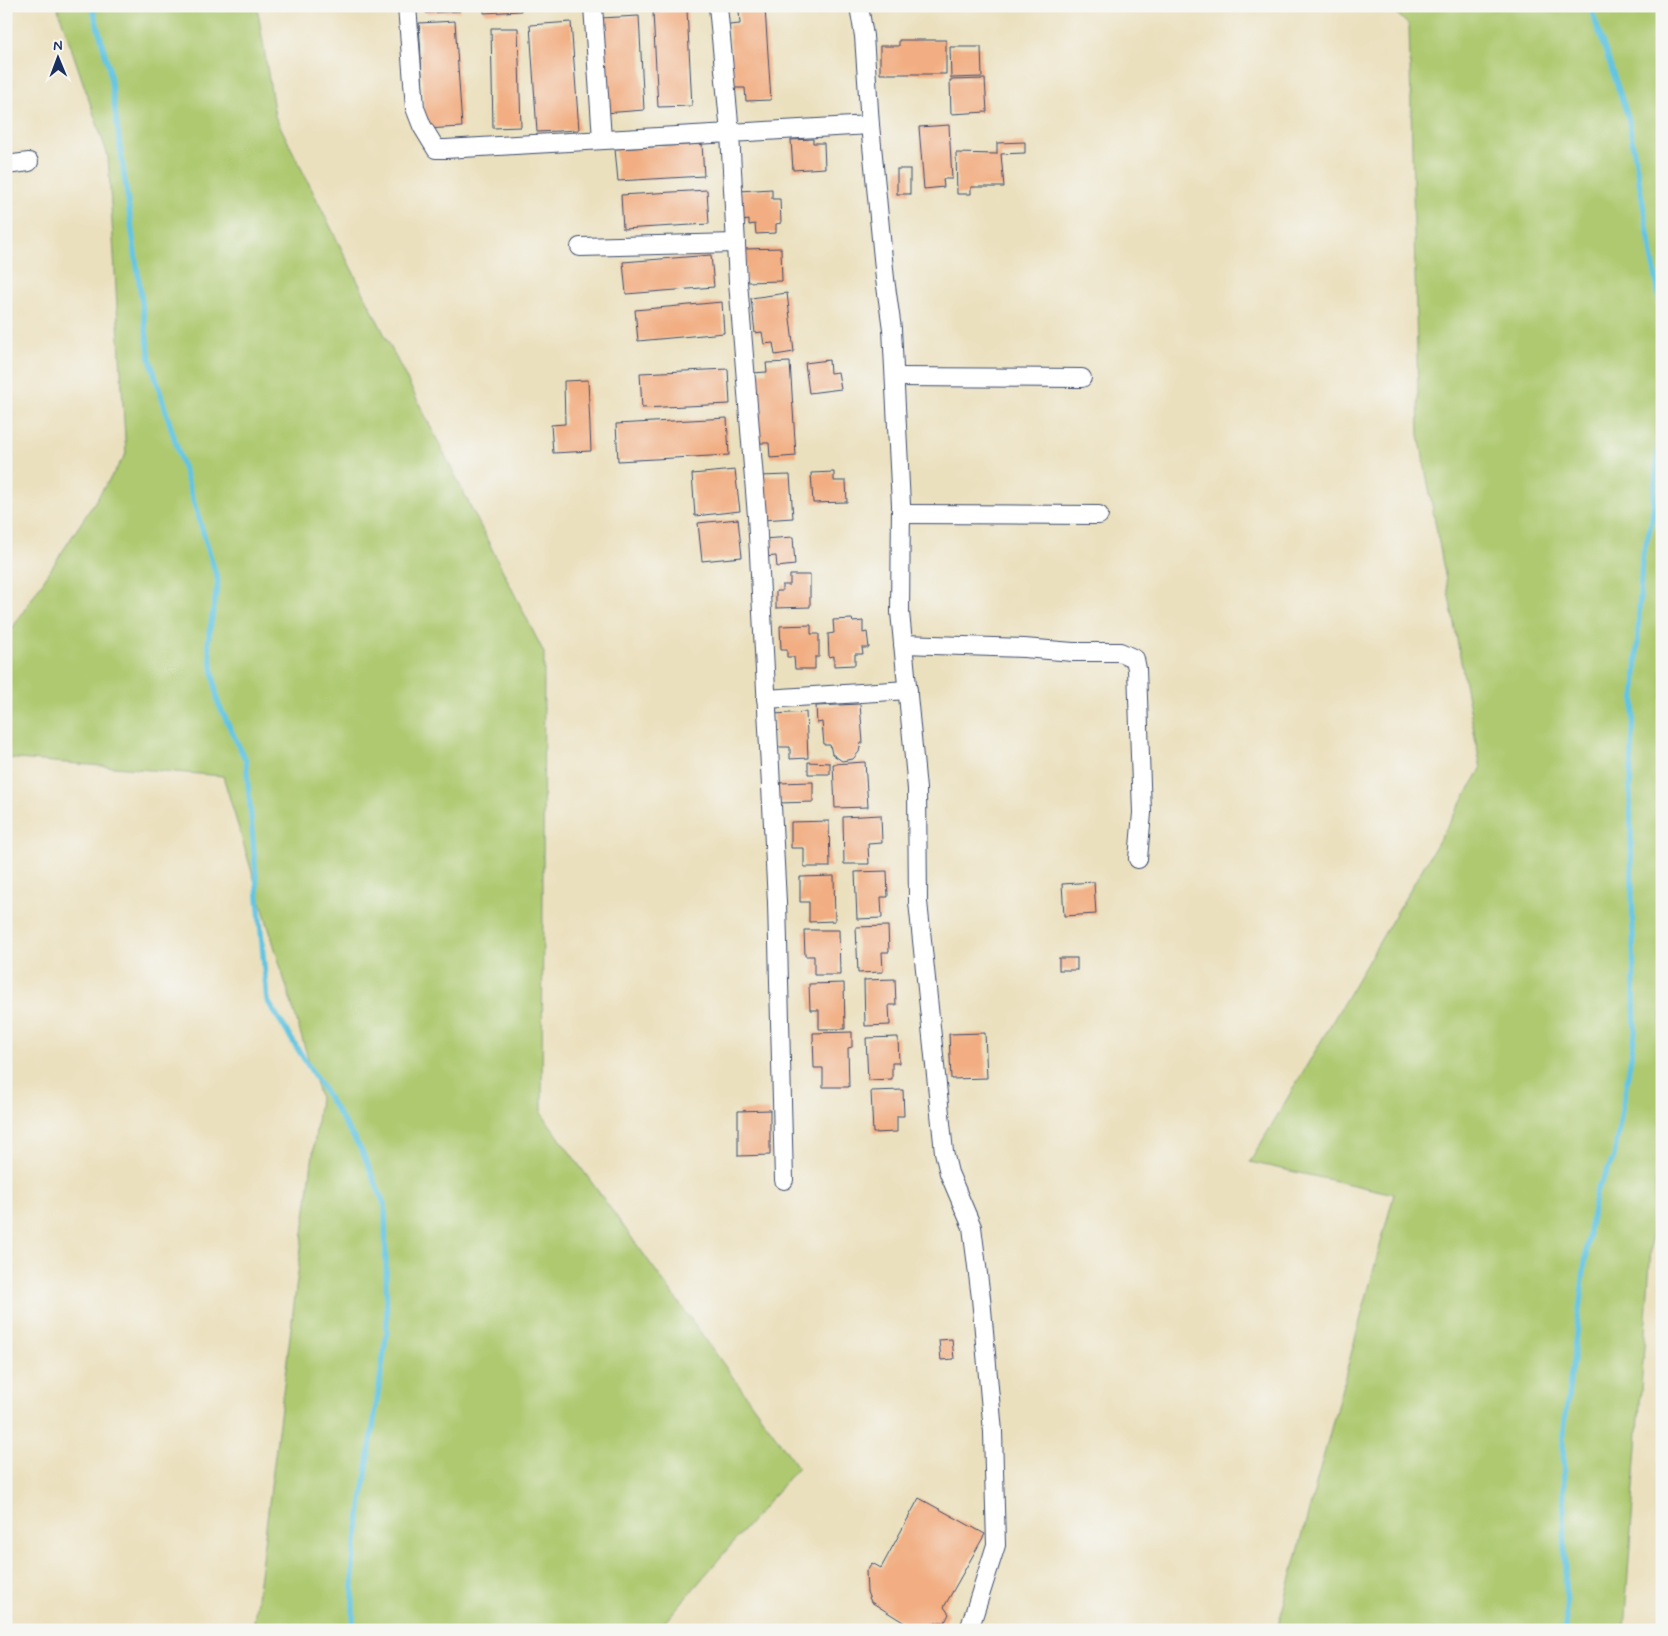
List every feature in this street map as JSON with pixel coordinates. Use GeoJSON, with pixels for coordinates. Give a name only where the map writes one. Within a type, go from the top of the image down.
{"type":"FeatureCollection","features":[{"type":"Feature","properties":{"kind":"street"},"geometry":{"type":"LineString","coordinates":[[407,6],[415,108],[422,126],[436,149],[870,125]]}},
{"type":"Feature","properties":{"kind":"street"},"geometry":{"type":"LineString","coordinates":[[593,6],[602,139]]}},
{"type":"Feature","properties":{"kind":"street"},"geometry":{"type":"LineString","coordinates":[[718,6],[730,133],[756,516],[777,902],[784,1180]]}},
{"type":"Feature","properties":{"kind":"street"},"geometry":{"type":"LineString","coordinates":[[859,6],[864,36],[870,125],[892,329],[901,514],[900,612],[917,789],[918,902],[944,1152],[949,1173],[972,1227],[981,1298],[993,1432],[996,1545],[969,1630]]}},
{"type":"Feature","properties":{"kind":"street"},"geometry":{"type":"LineString","coordinates":[[6,165],[29,162]]}},
{"type":"Feature","properties":{"kind":"street"},"geometry":{"type":"LineString","coordinates":[[580,247],[736,243]]}},
{"type":"Feature","properties":{"kind":"street"},"geometry":{"type":"LineString","coordinates":[[895,378],[1082,378]]}},
{"type":"Feature","properties":{"kind":"street"},"geometry":{"type":"LineString","coordinates":[[901,514],[1099,515]]}},
{"type":"Feature","properties":{"kind":"street"},"geometry":{"type":"LineString","coordinates":[[903,644],[1014,647],[1073,652],[1120,652],[1135,659],[1137,669],[1142,813],[1138,859]]}},
{"type":"Feature","properties":{"kind":"street"},"geometry":{"type":"LineString","coordinates":[[766,699],[908,690]]}},
{"type":"Feature","properties":{"kind":"green space"},"geometry":{"type":"Polygon","coordinates":[[[57,6],[257,6],[275,116],[544,653],[542,1114],[798,1467],[658,1630],[253,1630],[320,1098],[223,776],[6,758],[6,638],[126,454],[108,156],[57,6]]]}},
{"type":"Feature","properties":{"kind":"green space"},"geometry":{"type":"Polygon","coordinates":[[[1388,6],[1662,6],[1662,1092],[1624,1630],[1277,1630],[1394,1194],[1250,1162],[1481,769],[1419,435],[1409,25],[1388,6]]]}},
{"type":"Feature","properties":{"kind":"building"},"geometry":{"type":"Polygon","coordinates":[[[425,6],[460,6],[460,11],[426,13],[425,6]]]}},
{"type":"Feature","properties":{"kind":"building"},"geometry":{"type":"Polygon","coordinates":[[[484,6],[520,6],[521,11],[484,13],[484,6]]]}},
{"type":"Feature","properties":{"kind":"building"},"geometry":{"type":"Polygon","coordinates":[[[765,8],[771,100],[746,101],[745,88],[733,88],[729,25],[740,24],[739,10],[765,8]]]}},
{"type":"Feature","properties":{"kind":"building"},"geometry":{"type":"Polygon","coordinates":[[[687,10],[692,106],[658,107],[653,12],[687,10]]]}},
{"type":"Feature","properties":{"kind":"building"},"geometry":{"type":"Polygon","coordinates":[[[639,16],[644,110],[605,113],[600,18],[639,16]]]}},
{"type":"Feature","properties":{"kind":"building"},"geometry":{"type":"Polygon","coordinates":[[[455,21],[462,127],[425,129],[419,23],[455,21]]]}},
{"type":"Feature","properties":{"kind":"building"},"geometry":{"type":"Polygon","coordinates":[[[571,22],[579,130],[537,132],[530,25],[571,22]]]}},
{"type":"Feature","properties":{"kind":"building"},"geometry":{"type":"Polygon","coordinates":[[[491,28],[518,28],[521,127],[493,128],[491,28]]]}},
{"type":"Feature","properties":{"kind":"building"},"geometry":{"type":"Polygon","coordinates":[[[899,40],[946,40],[946,74],[880,74],[880,46],[899,46],[899,40]]]}},
{"type":"Feature","properties":{"kind":"building"},"geometry":{"type":"Polygon","coordinates":[[[950,47],[981,47],[982,77],[951,78],[950,47]]]}},
{"type":"Feature","properties":{"kind":"building"},"geometry":{"type":"Polygon","coordinates":[[[985,79],[987,112],[951,114],[950,80],[985,79]]]}},
{"type":"Feature","properties":{"kind":"building"},"geometry":{"type":"Polygon","coordinates":[[[949,125],[952,179],[943,179],[944,187],[924,189],[919,127],[949,125]]]}},
{"type":"Feature","properties":{"kind":"building"},"geometry":{"type":"Polygon","coordinates":[[[813,139],[813,143],[824,143],[825,168],[793,170],[791,140],[813,139]]]}},
{"type":"Feature","properties":{"kind":"building"},"geometry":{"type":"Polygon","coordinates":[[[1025,142],[1025,153],[1001,154],[1004,187],[971,187],[971,194],[957,194],[956,153],[997,154],[997,143],[1025,142]]]}},
{"type":"Feature","properties":{"kind":"building"},"geometry":{"type":"Polygon","coordinates":[[[702,144],[704,176],[618,181],[615,149],[702,144]]]}},
{"type":"Feature","properties":{"kind":"building"},"geometry":{"type":"Polygon","coordinates":[[[897,169],[910,169],[910,194],[897,194],[897,169]]]}},
{"type":"Feature","properties":{"kind":"building"},"geometry":{"type":"Polygon","coordinates":[[[772,189],[772,199],[780,199],[781,223],[776,224],[776,233],[756,234],[755,224],[749,225],[749,220],[741,221],[739,191],[772,189]]]}},
{"type":"Feature","properties":{"kind":"building"},"geometry":{"type":"Polygon","coordinates":[[[707,190],[709,224],[623,229],[621,195],[707,190]]]}},
{"type":"Feature","properties":{"kind":"building"},"geometry":{"type":"Polygon","coordinates":[[[781,248],[782,281],[746,282],[745,249],[781,248]]]}},
{"type":"Feature","properties":{"kind":"building"},"geometry":{"type":"Polygon","coordinates":[[[711,255],[714,287],[626,294],[623,262],[711,255]]]}},
{"type":"Feature","properties":{"kind":"building"},"geometry":{"type":"Polygon","coordinates":[[[787,293],[794,352],[775,355],[773,343],[764,344],[762,332],[755,333],[751,298],[787,293]]]}},
{"type":"Feature","properties":{"kind":"building"},"geometry":{"type":"Polygon","coordinates":[[[722,302],[724,333],[638,341],[635,310],[722,302]]]}},
{"type":"Feature","properties":{"kind":"building"},"geometry":{"type":"Polygon","coordinates":[[[829,360],[830,373],[838,372],[841,389],[809,393],[805,363],[829,360]]]}},
{"type":"Feature","properties":{"kind":"building"},"geometry":{"type":"Polygon","coordinates":[[[790,362],[796,456],[770,458],[769,443],[756,443],[752,373],[767,372],[766,363],[790,362]]]}},
{"type":"Feature","properties":{"kind":"building"},"geometry":{"type":"Polygon","coordinates":[[[728,369],[730,404],[642,408],[640,373],[728,369]]]}},
{"type":"Feature","properties":{"kind":"building"},"geometry":{"type":"Polygon","coordinates":[[[588,380],[591,451],[553,453],[551,425],[565,424],[564,381],[588,380]]]}},
{"type":"Feature","properties":{"kind":"building"},"geometry":{"type":"Polygon","coordinates":[[[727,418],[729,455],[618,461],[616,424],[727,418]]]}},
{"type":"Feature","properties":{"kind":"building"},"geometry":{"type":"Polygon","coordinates":[[[735,470],[740,511],[695,516],[692,474],[735,470]]]}},
{"type":"Feature","properties":{"kind":"building"},"geometry":{"type":"Polygon","coordinates":[[[834,472],[834,481],[846,481],[847,502],[813,503],[811,473],[834,472]]]}},
{"type":"Feature","properties":{"kind":"building"},"geometry":{"type":"Polygon","coordinates":[[[790,475],[793,518],[762,520],[759,476],[790,475]]]}},
{"type":"Feature","properties":{"kind":"building"},"geometry":{"type":"Polygon","coordinates":[[[738,519],[742,557],[702,561],[698,523],[738,519]]]}},
{"type":"Feature","properties":{"kind":"building"},"geometry":{"type":"Polygon","coordinates":[[[793,537],[795,565],[777,567],[776,556],[763,557],[762,539],[793,537]]]}},
{"type":"Feature","properties":{"kind":"building"},"geometry":{"type":"Polygon","coordinates":[[[790,575],[810,575],[810,607],[776,608],[776,591],[782,591],[782,585],[790,585],[790,575]]]}},
{"type":"Feature","properties":{"kind":"building"},"geometry":{"type":"Polygon","coordinates":[[[852,619],[853,622],[863,621],[863,633],[867,632],[869,648],[862,648],[863,654],[855,654],[855,665],[834,666],[834,656],[829,657],[828,634],[834,633],[833,620],[852,619]]]}},
{"type":"Feature","properties":{"kind":"building"},"geometry":{"type":"Polygon","coordinates":[[[811,625],[811,634],[819,634],[819,657],[815,657],[815,669],[795,669],[794,657],[787,657],[787,650],[781,650],[780,626],[811,625]]]}},
{"type":"Feature","properties":{"kind":"building"},"geometry":{"type":"Polygon","coordinates":[[[860,704],[863,743],[861,743],[859,752],[853,759],[842,761],[832,754],[830,745],[824,745],[822,722],[817,723],[816,706],[860,704]]]}},
{"type":"Feature","properties":{"kind":"building"},"geometry":{"type":"Polygon","coordinates":[[[806,712],[808,758],[790,759],[790,747],[776,747],[774,714],[806,712]]]}},
{"type":"Feature","properties":{"kind":"building"},"geometry":{"type":"Polygon","coordinates":[[[808,762],[830,763],[830,774],[808,774],[808,762]]]}},
{"type":"Feature","properties":{"kind":"building"},"geometry":{"type":"Polygon","coordinates":[[[865,762],[868,807],[835,808],[833,764],[865,762]]]}},
{"type":"Feature","properties":{"kind":"building"},"geometry":{"type":"Polygon","coordinates":[[[813,782],[813,802],[778,803],[778,783],[813,782]]]}},
{"type":"Feature","properties":{"kind":"building"},"geometry":{"type":"Polygon","coordinates":[[[881,815],[882,843],[868,844],[869,864],[844,864],[843,817],[881,815]]]}},
{"type":"Feature","properties":{"kind":"building"},"geometry":{"type":"Polygon","coordinates":[[[829,821],[830,867],[804,867],[804,848],[791,848],[791,822],[829,821]]]}},
{"type":"Feature","properties":{"kind":"building"},"geometry":{"type":"Polygon","coordinates":[[[887,871],[888,897],[881,897],[882,918],[857,919],[855,872],[887,871]]]}},
{"type":"Feature","properties":{"kind":"building"},"geometry":{"type":"Polygon","coordinates":[[[834,876],[835,921],[809,922],[809,902],[800,902],[800,877],[834,876]]]}},
{"type":"Feature","properties":{"kind":"building"},"geometry":{"type":"Polygon","coordinates":[[[1094,882],[1096,914],[1064,916],[1062,884],[1094,882]]]}},
{"type":"Feature","properties":{"kind":"building"},"geometry":{"type":"Polygon","coordinates":[[[888,926],[889,952],[882,952],[883,972],[858,973],[856,927],[888,926]]]}},
{"type":"Feature","properties":{"kind":"building"},"geometry":{"type":"Polygon","coordinates":[[[804,930],[839,930],[840,975],[814,975],[814,956],[805,956],[804,930]]]}},
{"type":"Feature","properties":{"kind":"building"},"geometry":{"type":"Polygon","coordinates":[[[1059,958],[1077,958],[1077,970],[1059,970],[1059,958]]]}},
{"type":"Feature","properties":{"kind":"building"},"geometry":{"type":"Polygon","coordinates":[[[895,979],[896,1005],[889,1005],[890,1025],[865,1026],[864,980],[895,979]]]}},
{"type":"Feature","properties":{"kind":"building"},"geometry":{"type":"Polygon","coordinates":[[[844,983],[845,1029],[819,1029],[819,1010],[810,1010],[809,984],[844,983]]]}},
{"type":"Feature","properties":{"kind":"building"},"geometry":{"type":"Polygon","coordinates":[[[852,1032],[852,1047],[848,1048],[849,1087],[823,1087],[823,1068],[814,1068],[813,1033],[852,1032]]]}},
{"type":"Feature","properties":{"kind":"building"},"geometry":{"type":"Polygon","coordinates":[[[985,1033],[987,1078],[951,1079],[949,1034],[985,1033]]]}},
{"type":"Feature","properties":{"kind":"building"},"geometry":{"type":"Polygon","coordinates":[[[898,1037],[899,1063],[892,1063],[892,1079],[868,1080],[866,1038],[898,1037]]]}},
{"type":"Feature","properties":{"kind":"building"},"geometry":{"type":"Polygon","coordinates":[[[903,1090],[904,1116],[897,1116],[897,1132],[873,1133],[871,1091],[903,1090]]]}},
{"type":"Feature","properties":{"kind":"building"},"geometry":{"type":"Polygon","coordinates":[[[770,1110],[770,1155],[738,1156],[738,1111],[770,1110]]]}},
{"type":"Feature","properties":{"kind":"building"},"geometry":{"type":"Polygon","coordinates":[[[952,1339],[954,1359],[941,1360],[939,1340],[952,1339]]]}},
{"type":"Feature","properties":{"kind":"building"},"geometry":{"type":"Polygon","coordinates":[[[919,1498],[985,1534],[944,1607],[949,1614],[945,1622],[939,1622],[916,1630],[871,1602],[867,1592],[866,1571],[872,1563],[881,1568],[919,1498]]]}},
{"type":"Feature","properties":{"kind":"waterway"},"geometry":{"type":"LineString","coordinates":[[92,6],[109,68],[150,359],[218,581],[208,642],[218,703],[246,761],[267,1000],[362,1151],[385,1206],[387,1332],[353,1563],[353,1630]]}},
{"type":"Feature","properties":{"kind":"waterway"},"geometry":{"type":"LineString","coordinates":[[1590,6],[1628,117],[1662,313]]}},
{"type":"Feature","properties":{"kind":"waterway"},"geometry":{"type":"LineString","coordinates":[[1566,1630],[1563,1437],[1589,1231],[1596,1192],[1614,1157],[1635,1033],[1630,788],[1642,557],[1652,521],[1662,403]]}}]}
